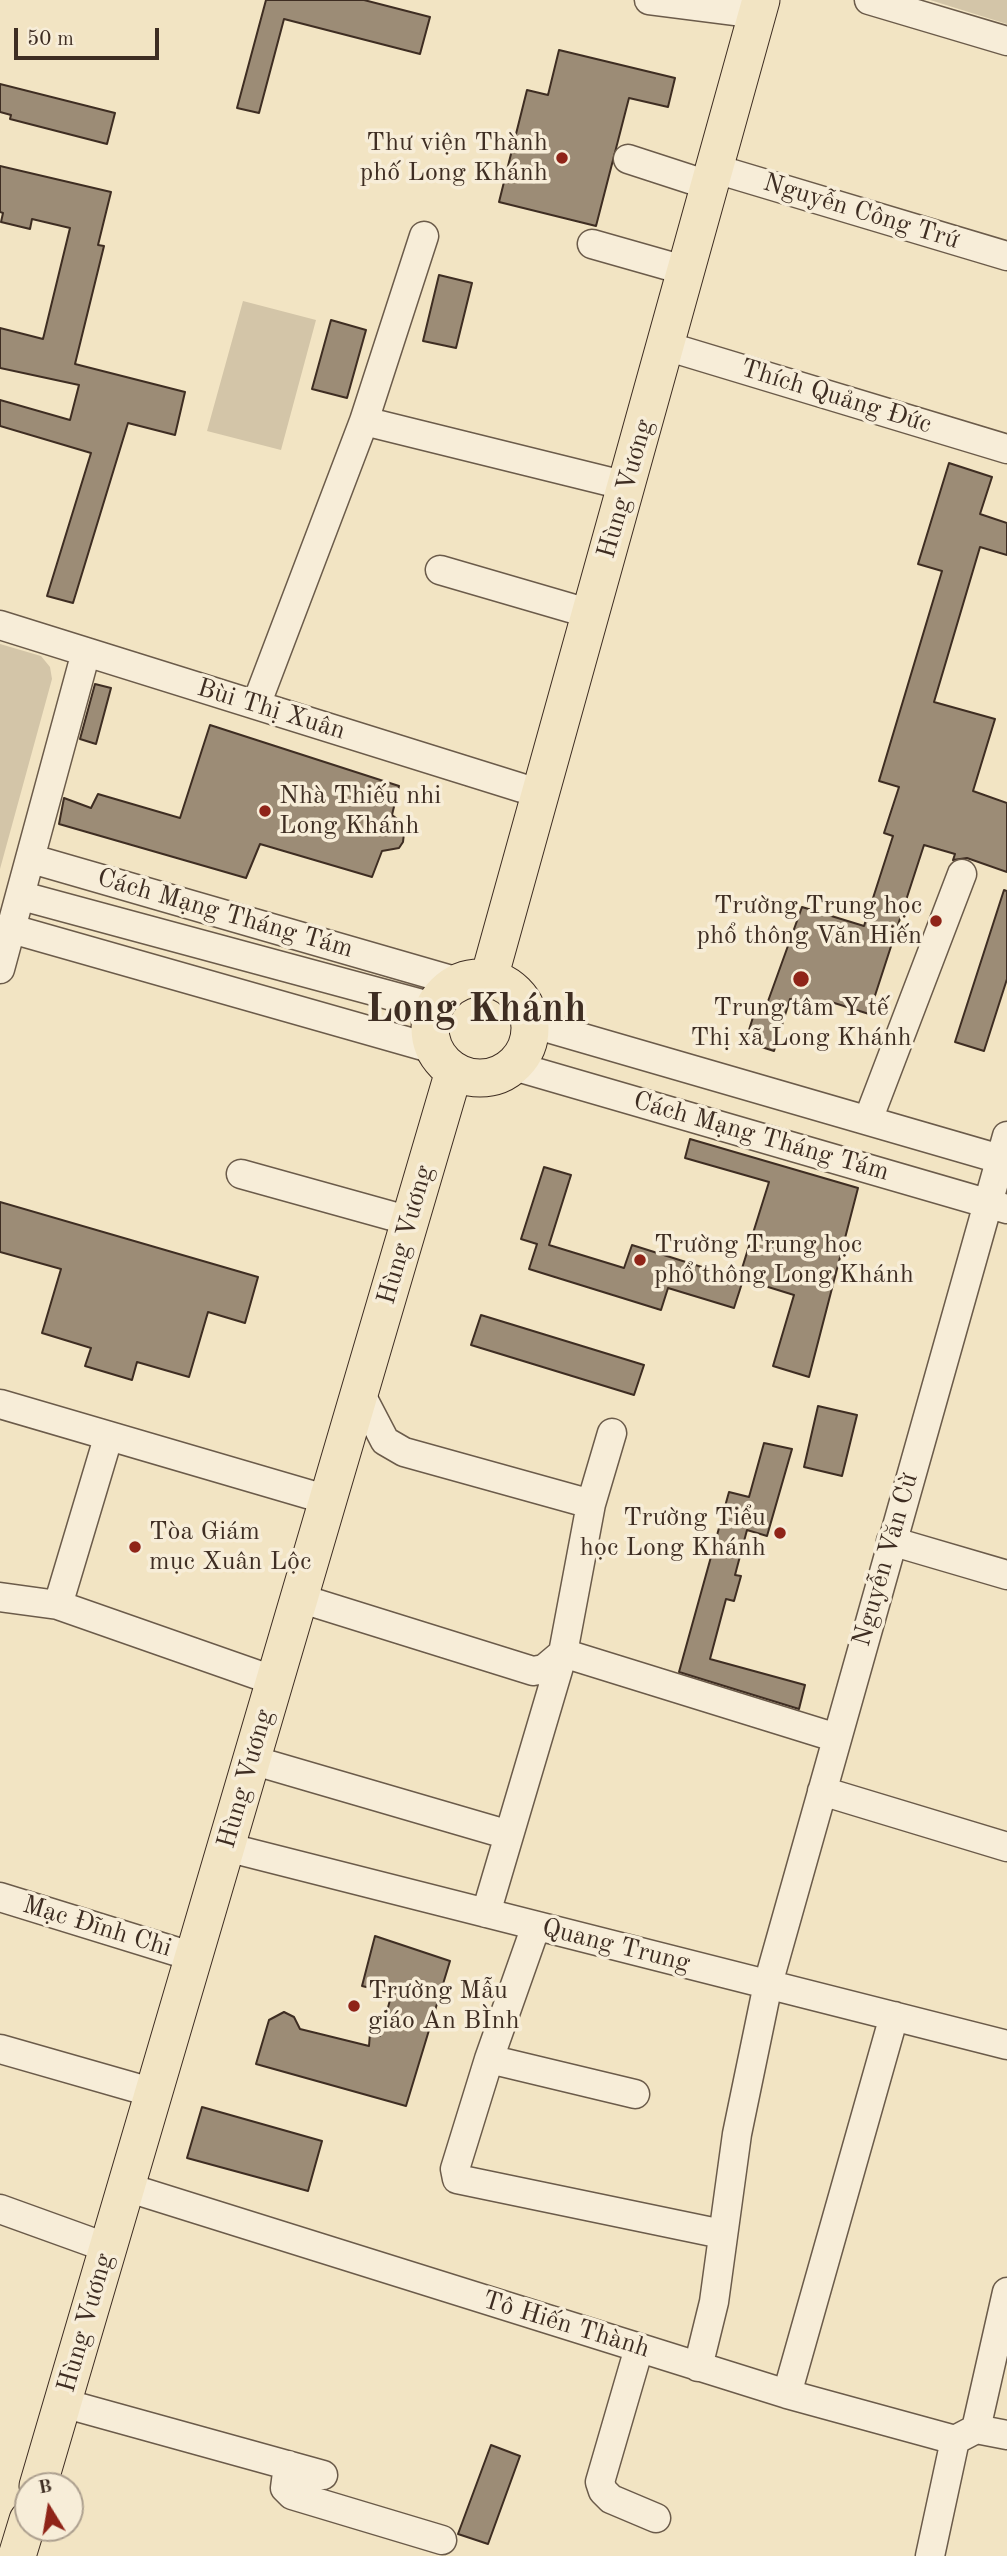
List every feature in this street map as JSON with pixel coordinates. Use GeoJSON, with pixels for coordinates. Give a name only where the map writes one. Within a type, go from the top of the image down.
{"type":"FeatureCollection","features":[{"type":"Feature","properties":{"kind":"main road","name":"Hùng Vương"},"geometry":{"type":"LineString","coordinates":[[474,980],[541,794],[760,7]]}},
{"type":"Feature","properties":{"kind":"main road"},"geometry":{"type":"LineString","coordinates":[[474,980],[510,986],[525,1002],[531,1023],[528,1046],[514,1066],[495,1076],[474,1078],[444,1060],[430,1030],[433,1007],[448,988],[474,980]]}},
{"type":"Feature","properties":{"kind":"main road","name":"Hùng Vương"},"geometry":{"type":"LineString","coordinates":[[42,2472],[410,1221],[444,1060]]}},
{"type":"Feature","properties":{"kind":"street"},"geometry":{"type":"LineString","coordinates":[[649,0],[760,7]]}},
{"type":"Feature","properties":{"kind":"street"},"geometry":{"type":"LineString","coordinates":[[869,0],[1007,41]]}},
{"type":"Feature","properties":{"kind":"street","name":"Nguyễn Công Trứ"},"geometry":{"type":"LineString","coordinates":[[628,159],[713,177],[1007,256]]}},
{"type":"Feature","properties":{"kind":"street"},"geometry":{"type":"LineString","coordinates":[[256,705],[364,421],[424,236]]}},
{"type":"Feature","properties":{"kind":"street"},"geometry":{"type":"LineString","coordinates":[[592,244],[687,271]]}},
{"type":"Feature","properties":{"kind":"street","name":"Thích Quảng Đức"},"geometry":{"type":"LineString","coordinates":[[666,346],[1007,449]]}},
{"type":"Feature","properties":{"kind":"street"},"geometry":{"type":"LineString","coordinates":[[364,421],[626,486]]}},
{"type":"Feature","properties":{"kind":"street"},"geometry":{"type":"LineString","coordinates":[[440,570],[591,614]]}},
{"type":"Feature","properties":{"kind":"street","name":"Bùi Thị Xuân"},"geometry":{"type":"LineString","coordinates":[[0,625],[541,794]]}},
{"type":"Feature","properties":{"kind":"street"},"geometry":{"type":"LineString","coordinates":[[0,969],[22,896],[86,652]]}},
{"type":"Feature","properties":{"kind":"street","name":"Cách Mạng Tháng Tám"},"geometry":{"type":"LineString","coordinates":[[32,859],[474,980]]}},
{"type":"Feature","properties":{"kind":"street"},"geometry":{"type":"LineString","coordinates":[[868,1120],[962,874]]}},
{"type":"Feature","properties":{"kind":"street","name":"Cách Mạng Tháng Tám"},"geometry":{"type":"LineString","coordinates":[[22,896],[433,1007]]}},
{"type":"Feature","properties":{"kind":"street"},"geometry":{"type":"LineString","coordinates":[[12,929],[444,1060]]}},
{"type":"Feature","properties":{"kind":"street","name":"Cách Mạng Tháng Tám"},"geometry":{"type":"LineString","coordinates":[[531,1023],[868,1120],[1005,1152]]}},
{"type":"Feature","properties":{"kind":"street","name":"Cách Mạng Tháng Tám"},"geometry":{"type":"LineString","coordinates":[[514,1066],[997,1206]]}},
{"type":"Feature","properties":{"kind":"street","name":"Nguyễn Văn Cừ"},"geometry":{"type":"LineString","coordinates":[[698,2367],[714,2302],[737,2134],[768,1984],[891,1541],[997,1206],[1005,1152]]}},
{"type":"Feature","properties":{"kind":"street"},"geometry":{"type":"LineString","coordinates":[[241,1174],[410,1221]]}},
{"type":"Feature","properties":{"kind":"street"},"geometry":{"type":"LineString","coordinates":[[359,1393],[385,1441],[404,1452],[591,1504]]}},
{"type":"Feature","properties":{"kind":"street"},"geometry":{"type":"LineString","coordinates":[[3,1414],[108,1438],[328,1500]]}},
{"type":"Feature","properties":{"kind":"street"},"geometry":{"type":"LineString","coordinates":[[486,1913],[563,1653],[591,1504],[612,1433]]}},
{"type":"Feature","properties":{"kind":"street"},"geometry":{"type":"LineString","coordinates":[[58,1605],[108,1438]]}},
{"type":"Feature","properties":{"kind":"street"},"geometry":{"type":"LineString","coordinates":[[891,1541],[1007,1575]]}},
{"type":"Feature","properties":{"kind":"street"},"geometry":{"type":"LineString","coordinates":[[0,1597],[58,1605],[275,1681]]}},
{"type":"Feature","properties":{"kind":"street"},"geometry":{"type":"LineString","coordinates":[[299,1598],[534,1671],[544,1669],[563,1653]]}},
{"type":"Feature","properties":{"kind":"street"},"geometry":{"type":"LineString","coordinates":[[563,1653],[837,1738]]}},
{"type":"Feature","properties":{"kind":"street"},"geometry":{"type":"LineString","coordinates":[[252,1760],[509,1835]]}},
{"type":"Feature","properties":{"kind":"street"},"geometry":{"type":"LineString","coordinates":[[822,1791],[1007,1847]]}},
{"type":"Feature","properties":{"kind":"street","name":"Quang Trung"},"geometry":{"type":"LineString","coordinates":[[226,1847],[1007,2045]]}},
{"type":"Feature","properties":{"kind":"street","name":"Mạc Đĩnh Chi"},"geometry":{"type":"LineString","coordinates":[[0,1897],[194,1957]]}},
{"type":"Feature","properties":{"kind":"street"},"geometry":{"type":"LineString","coordinates":[[536,1926],[454,2169],[459,2182],[722,2234]]}},
{"type":"Feature","properties":{"kind":"street"},"geometry":{"type":"LineString","coordinates":[[787,2394],[894,2016]]}},
{"type":"Feature","properties":{"kind":"street"},"geometry":{"type":"LineString","coordinates":[[0,2049],[154,2094]]}},
{"type":"Feature","properties":{"kind":"street"},"geometry":{"type":"LineString","coordinates":[[489,2059],[635,2094]]}},
{"type":"Feature","properties":{"kind":"street","name":"Tô Hiến Thành"},"geometry":{"type":"LineString","coordinates":[[126,2187],[787,2394],[965,2435],[1007,2435]]}},
{"type":"Feature","properties":{"kind":"street"},"geometry":{"type":"LineString","coordinates":[[0,2209],[108,2248]]}},
{"type":"Feature","properties":{"kind":"street"},"geometry":{"type":"LineString","coordinates":[[930,2556],[1007,2292]]}},
{"type":"Feature","properties":{"kind":"street"},"geometry":{"type":"LineString","coordinates":[[639,2348],[600,2482],[611,2499],[656,2518]]}},
{"type":"Feature","properties":{"kind":"street"},"geometry":{"type":"LineString","coordinates":[[63,2403],[323,2475]]}},
{"type":"Feature","properties":{"kind":"street"},"geometry":{"type":"LineString","coordinates":[[288,2465],[285,2488],[292,2495],[442,2540]]}},
{"type":"Feature","properties":{"kind":"shaded area"},"geometry":{"type":"Polygon","coordinates":[[[930,0],[1007,0],[1007,24],[930,0]]]}},
{"type":"Feature","properties":{"kind":"shaded area"},"geometry":{"type":"Polygon","coordinates":[[[243,301],[316,320],[281,450],[207,431],[243,301]]]}},
{"type":"Feature","properties":{"kind":"shaded area"},"geometry":{"type":"Polygon","coordinates":[[[0,644],[41,656],[50,667],[52,679],[0,869],[0,644]]]}},
{"type":"Feature","properties":{"kind":"building"},"geometry":{"type":"Polygon","coordinates":[[[266,0],[364,0],[430,17],[420,54],[284,19],[259,113],[237,108],[266,0]]]}},
{"type":"Feature","properties":{"kind":"building","name":"Thư viện Thành phố Long Khánh"},"geometry":{"type":"Polygon","coordinates":[[[559,50],[675,78],[668,107],[629,98],[596,226],[499,202],[527,90],[548,95],[559,50]]]}},
{"type":"Feature","properties":{"kind":"building"},"geometry":{"type":"Polygon","coordinates":[[[0,84],[115,113],[107,144],[10,119],[11,115],[0,112],[0,84]]]}},
{"type":"Feature","properties":{"kind":"building"},"geometry":{"type":"Polygon","coordinates":[[[0,166],[111,192],[98,245],[104,246],[75,364],[185,392],[175,435],[128,423],[73,603],[47,596],[91,453],[0,426],[0,400],[70,420],[79,385],[0,368],[0,328],[43,339],[70,228],[32,219],[30,229],[1,222],[3,213],[0,212],[0,166]]]}},
{"type":"Feature","properties":{"kind":"building"},"geometry":{"type":"Polygon","coordinates":[[[439,275],[472,283],[456,348],[423,341],[439,275]]]}},
{"type":"Feature","properties":{"kind":"building"},"geometry":{"type":"Polygon","coordinates":[[[331,320],[366,330],[347,398],[312,389],[331,320]]]}},
{"type":"Feature","properties":{"kind":"building"},"geometry":{"type":"Polygon","coordinates":[[[949,463],[992,477],[980,514],[1007,523],[1007,555],[980,547],[934,702],[995,719],[973,791],[1007,803],[1007,872],[967,858],[953,860],[955,854],[924,845],[869,1014],[828,1001],[825,1009],[790,999],[774,1051],[749,1043],[753,1031],[749,1030],[758,1001],[767,1004],[802,907],[864,926],[893,836],[884,833],[899,787],[879,781],[942,571],[918,564],[949,463]]]}},
{"type":"Feature","properties":{"kind":"building"},"geometry":{"type":"Polygon","coordinates":[[[95,684],[111,688],[96,744],[80,739],[95,684]]]}},
{"type":"Feature","properties":{"kind":"building"},"geometry":{"type":"Polygon","coordinates":[[[210,725],[399,786],[392,815],[405,825],[403,842],[399,848],[382,851],[372,877],[260,844],[246,878],[59,824],[64,798],[91,808],[98,794],[180,818],[210,725]]]}},
{"type":"Feature","properties":{"kind":"building","name":"Trường Trung học phổ thông Văn Hiến"},"geometry":{"type":"Polygon","coordinates":[[[1004,890],[1007,891],[1007,979],[984,1051],[955,1042],[1004,890]]]}},
{"type":"Feature","properties":{"kind":"building"},"geometry":{"type":"Polygon","coordinates":[[[690,1139],[858,1188],[809,1377],[773,1366],[794,1295],[739,1278],[769,1182],[685,1158],[690,1139]]]}},
{"type":"Feature","properties":{"kind":"building","name":"Trường Trung học phổ thông Long Khánh"},"geometry":{"type":"Polygon","coordinates":[[[544,1167],[571,1175],[549,1245],[624,1268],[632,1245],[743,1280],[734,1308],[668,1288],[661,1310],[529,1269],[537,1244],[521,1239],[544,1167]]]}},
{"type":"Feature","properties":{"kind":"building"},"geometry":{"type":"Polygon","coordinates":[[[0,1202],[258,1277],[245,1323],[208,1312],[189,1377],[137,1362],[132,1380],[85,1366],[91,1348],[42,1333],[61,1269],[0,1252],[0,1202]]]}},
{"type":"Feature","properties":{"kind":"building"},"geometry":{"type":"Polygon","coordinates":[[[481,1315],[644,1365],[634,1395],[471,1345],[481,1315]]]}},
{"type":"Feature","properties":{"kind":"building"},"geometry":{"type":"Polygon","coordinates":[[[818,1406],[857,1415],[842,1476],[804,1467],[818,1406]]]}},
{"type":"Feature","properties":{"kind":"building"},"geometry":{"type":"Polygon","coordinates":[[[764,1443],[792,1449],[767,1536],[747,1530],[735,1575],[741,1576],[734,1601],[726,1599],[710,1659],[805,1685],[799,1709],[679,1672],[729,1492],[749,1497],[764,1443]]]}},
{"type":"Feature","properties":{"kind":"building"},"geometry":{"type":"Polygon","coordinates":[[[375,1936],[450,1961],[406,2106],[256,2064],[269,2020],[284,2012],[294,2017],[300,2029],[369,2046],[370,2033],[380,2036],[392,1993],[362,1986],[375,1936]]]}},
{"type":"Feature","properties":{"kind":"building"},"geometry":{"type":"Polygon","coordinates":[[[202,2107],[322,2141],[308,2191],[187,2158],[202,2107]]]}},
{"type":"Feature","properties":{"kind":"building"},"geometry":{"type":"Polygon","coordinates":[[[491,2445],[520,2456],[488,2544],[458,2534],[491,2445]]]}},
{"type":"Feature","properties":{"kind":"place","name":"Thư viện Thành phố Long Khánh"},"geometry":{"type":"Point","coordinates":[562,158]}},
{"type":"Feature","properties":{"kind":"place","name":"Nhà Thiếu nhi Long Khánh"},"geometry":{"type":"Point","coordinates":[265,811]}},
{"type":"Feature","properties":{"kind":"place","name":"Trường Trung học phổ thông Văn Hiến"},"geometry":{"type":"Point","coordinates":[936,921]}},
{"type":"Feature","properties":{"kind":"place","name":"Trung tâm Y tế Thị xã Long Khánh"},"geometry":{"type":"Point","coordinates":[801,979]}},
{"type":"Feature","properties":{"kind":"place","name":"Trường Trung học phổ thông Long Khánh"},"geometry":{"type":"Point","coordinates":[640,1260]}},
{"type":"Feature","properties":{"kind":"place","name":"Trường Tiểu học Long Khánh"},"geometry":{"type":"Point","coordinates":[780,1533]}},
{"type":"Feature","properties":{"kind":"place","name":"Tòa Giám mục Xuân Lộc"},"geometry":{"type":"Point","coordinates":[135,1547]}},
{"type":"Feature","properties":{"kind":"place","name":"Trường Mẫu giáo An BÌnh"},"geometry":{"type":"Point","coordinates":[354,2006]}},
{"type":"Feature","properties":{"kind":"district","name":"Long Khánh"},"geometry":{"type":"Point","coordinates":[476,1011]}}]}
